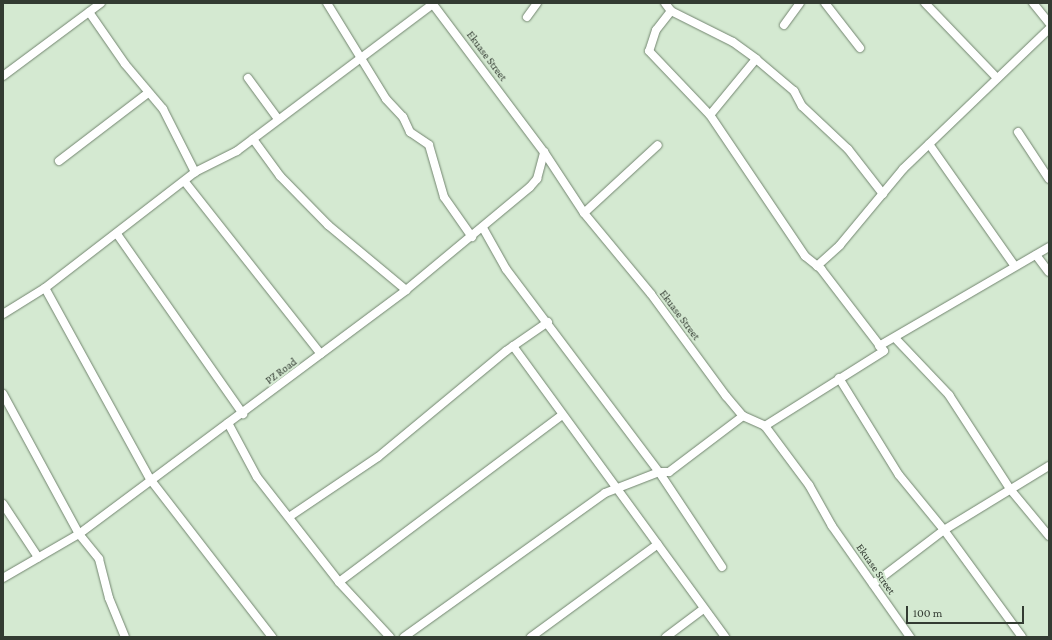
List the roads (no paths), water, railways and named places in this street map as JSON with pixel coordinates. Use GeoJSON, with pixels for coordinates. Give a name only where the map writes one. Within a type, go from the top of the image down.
{"type":"FeatureCollection","features":[{"type":"Feature","properties":{"kind":"street"},"geometry":{"type":"LineString","coordinates":[[3,76],[100,3]]}},
{"type":"Feature","properties":{"kind":"street"},"geometry":{"type":"LineString","coordinates":[[327,3],[354,42],[359,56],[410,132],[429,144],[444,196],[472,237]]}},
{"type":"Feature","properties":{"kind":"street"},"geometry":{"type":"LineString","coordinates":[[4,310],[45,288],[185,182],[195,172],[253,139],[359,56],[432,3]]}},
{"type":"Feature","properties":{"kind":"street","name":"Ekuase Street"},"geometry":{"type":"LineString","coordinates":[[432,3],[544,152],[584,213],[651,294],[743,416],[765,426],[809,485],[832,526],[910,637]]}},
{"type":"Feature","properties":{"kind":"street"},"geometry":{"type":"LineString","coordinates":[[527,17],[537,3]]}},
{"type":"Feature","properties":{"kind":"street"},"geometry":{"type":"LineString","coordinates":[[665,3],[671,11],[733,42],[794,91],[802,106],[848,149],[883,194]]}},
{"type":"Feature","properties":{"kind":"street"},"geometry":{"type":"LineString","coordinates":[[784,25],[800,3]]}},
{"type":"Feature","properties":{"kind":"street"},"geometry":{"type":"LineString","coordinates":[[825,3],[860,48]]}},
{"type":"Feature","properties":{"kind":"street"},"geometry":{"type":"LineString","coordinates":[[925,3],[996,78]]}},
{"type":"Feature","properties":{"kind":"street"},"geometry":{"type":"LineString","coordinates":[[1033,3],[1049,23]]}},
{"type":"Feature","properties":{"kind":"street"},"geometry":{"type":"LineString","coordinates":[[671,11],[656,30],[649,51],[710,115],[767,204],[805,256],[817,266],[884,351],[880,355],[839,378],[765,426]]}},
{"type":"Feature","properties":{"kind":"street"},"geometry":{"type":"LineString","coordinates":[[89,12],[148,93],[163,109],[195,172]]}},
{"type":"Feature","properties":{"kind":"street"},"geometry":{"type":"LineString","coordinates":[[817,266],[929,144],[996,78],[1049,29]]}},
{"type":"Feature","properties":{"kind":"street"},"geometry":{"type":"LineString","coordinates":[[710,115],[756,59]]}},
{"type":"Feature","properties":{"kind":"street"},"geometry":{"type":"LineString","coordinates":[[248,78],[278,119]]}},
{"type":"Feature","properties":{"kind":"street"},"geometry":{"type":"LineString","coordinates":[[59,161],[148,93]]}},
{"type":"Feature","properties":{"kind":"street"},"geometry":{"type":"LineString","coordinates":[[1018,132],[1049,179]]}},
{"type":"Feature","properties":{"kind":"street"},"geometry":{"type":"LineString","coordinates":[[253,139],[280,176],[328,225],[406,290]]}},
{"type":"Feature","properties":{"kind":"street"},"geometry":{"type":"LineString","coordinates":[[929,144],[1014,265]]}},
{"type":"Feature","properties":{"kind":"street"},"geometry":{"type":"LineString","coordinates":[[584,213],[658,145]]}},
{"type":"Feature","properties":{"kind":"street","name":"PZ Road"},"geometry":{"type":"LineString","coordinates":[[3,578],[79,534],[150,479],[228,423],[243,414],[406,290],[483,228],[537,179],[544,152]]}},
{"type":"Feature","properties":{"kind":"street"},"geometry":{"type":"LineString","coordinates":[[185,182],[322,354]]}},
{"type":"Feature","properties":{"kind":"street"},"geometry":{"type":"LineString","coordinates":[[483,228],[506,269],[548,322],[658,472],[722,567]]}},
{"type":"Feature","properties":{"kind":"street"},"geometry":{"type":"LineString","coordinates":[[117,234],[243,414]]}},
{"type":"Feature","properties":{"kind":"street"},"geometry":{"type":"LineString","coordinates":[[879,346],[895,338],[1014,265],[1049,247]]}},
{"type":"Feature","properties":{"kind":"street"},"geometry":{"type":"LineString","coordinates":[[1036,255],[1049,272]]}},
{"type":"Feature","properties":{"kind":"street"},"geometry":{"type":"LineString","coordinates":[[45,288],[150,479],[272,637]]}},
{"type":"Feature","properties":{"kind":"street"},"geometry":{"type":"LineString","coordinates":[[289,517],[378,457],[513,346],[548,322]]}},
{"type":"Feature","properties":{"kind":"street"},"geometry":{"type":"LineString","coordinates":[[895,338],[949,395],[1010,489],[1049,536]]}},
{"type":"Feature","properties":{"kind":"street"},"geometry":{"type":"LineString","coordinates":[[513,346],[561,416],[619,488],[702,610],[725,637]]}},
{"type":"Feature","properties":{"kind":"street"},"geometry":{"type":"LineString","coordinates":[[839,378],[899,475],[944,530],[1022,637]]}},
{"type":"Feature","properties":{"kind":"street"},"geometry":{"type":"LineString","coordinates":[[3,394],[79,534],[99,559],[109,598],[125,637]]}},
{"type":"Feature","properties":{"kind":"street"},"geometry":{"type":"LineString","coordinates":[[339,582],[561,416]]}},
{"type":"Feature","properties":{"kind":"street"},"geometry":{"type":"LineString","coordinates":[[404,637],[548,531],[605,493],[658,472],[670,472],[743,416]]}},
{"type":"Feature","properties":{"kind":"street"},"geometry":{"type":"LineString","coordinates":[[228,423],[257,476],[339,582],[390,637]]}},
{"type":"Feature","properties":{"kind":"street"},"geometry":{"type":"LineString","coordinates":[[873,584],[944,530],[1049,466]]}},
{"type":"Feature","properties":{"kind":"street"},"geometry":{"type":"LineString","coordinates":[[3,504],[38,557]]}},
{"type":"Feature","properties":{"kind":"street"},"geometry":{"type":"LineString","coordinates":[[531,637],[658,544]]}},
{"type":"Feature","properties":{"kind":"street"},"geometry":{"type":"LineString","coordinates":[[666,637],[702,610]]}}]}
